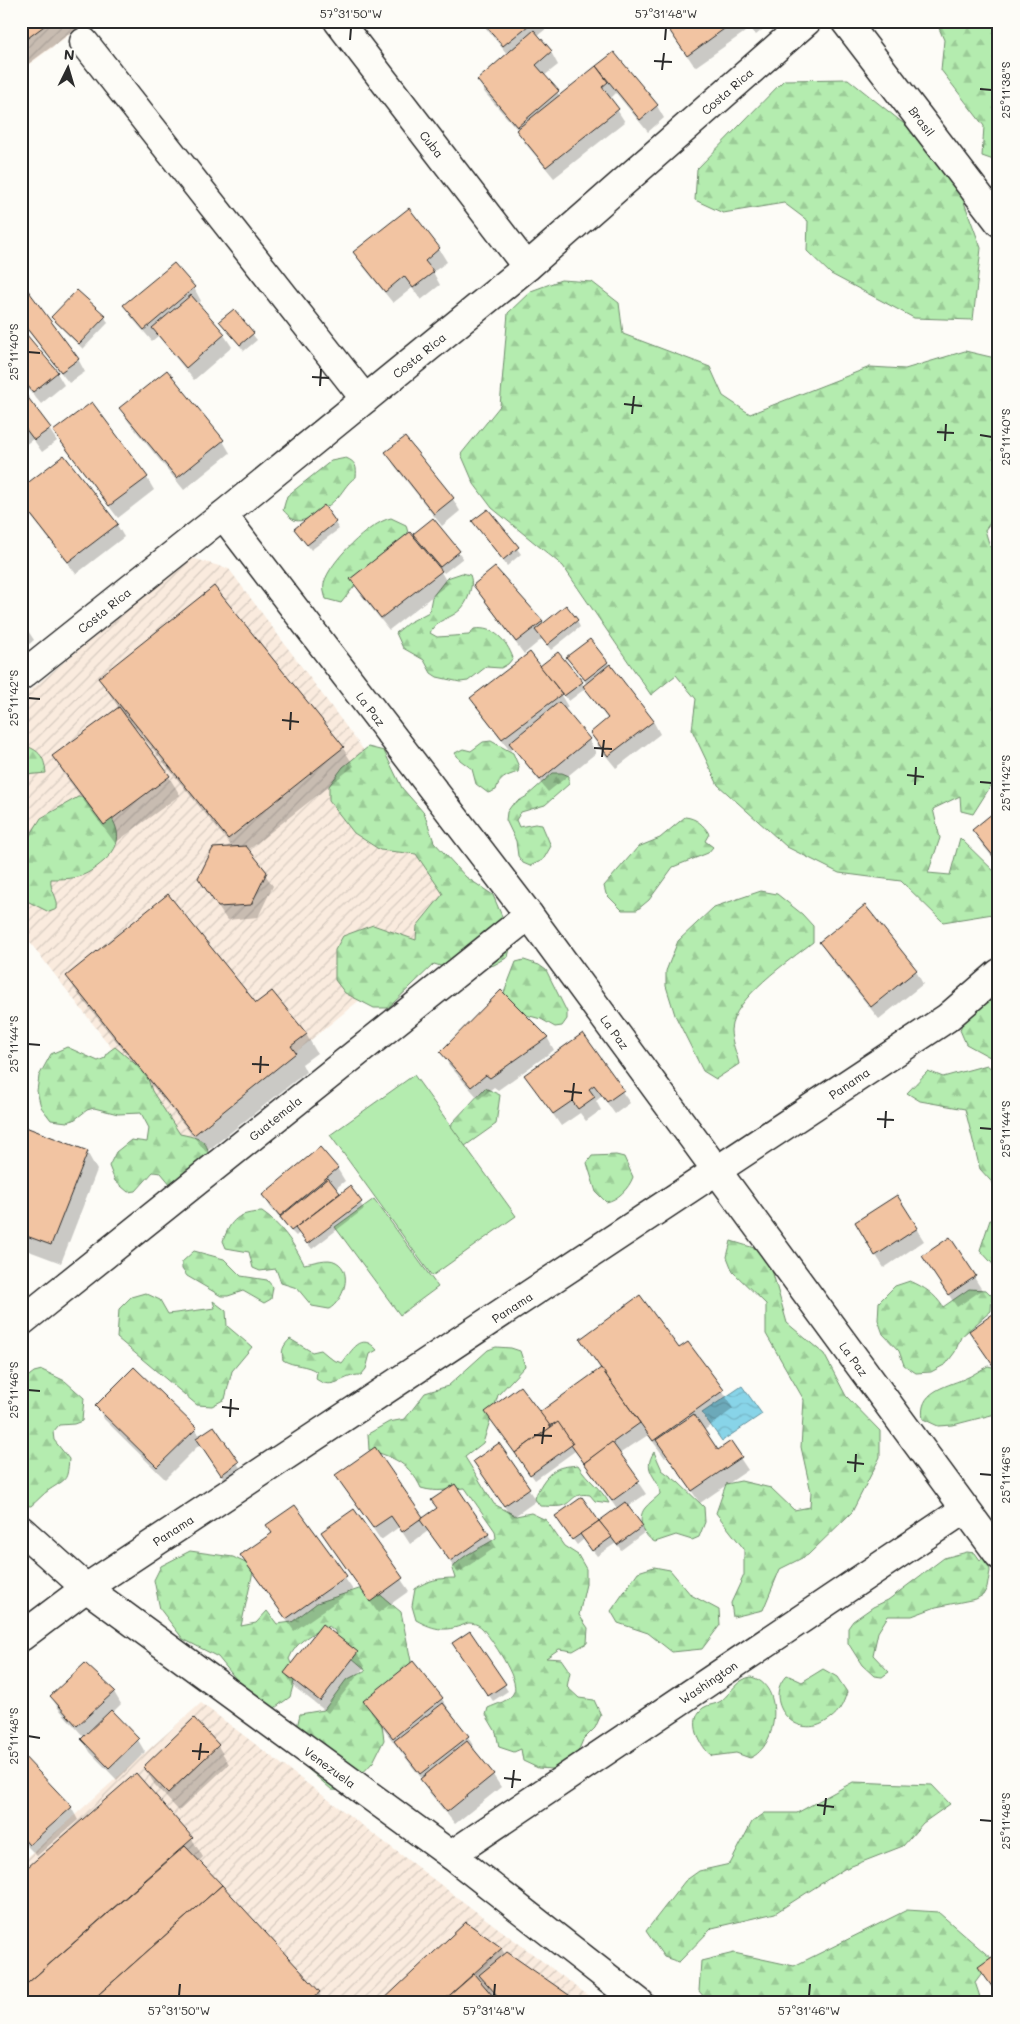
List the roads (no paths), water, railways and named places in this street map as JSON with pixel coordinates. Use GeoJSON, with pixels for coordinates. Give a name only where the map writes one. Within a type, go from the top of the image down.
{"type":"FeatureCollection","features":[{"type":"Feature","properties":{"kind":"street","name":"Cuba"},"geometry":{"type":"LineString","coordinates":[[338,21],[526,267]]}},
{"type":"Feature","properties":{"kind":"street","name":"Costa Rica"},"geometry":{"type":"LineString","coordinates":[[21,676],[223,515],[526,267],[807,21]]}},
{"type":"Feature","properties":{"kind":"street","name":"Brasil"},"geometry":{"type":"LineString","coordinates":[[845,21],[999,222]]}},
{"type":"Feature","properties":{"kind":"street"},"geometry":{"type":"LineString","coordinates":[[84,42],[365,399]]}},
{"type":"Feature","properties":{"kind":"street","name":"La Paz"},"geometry":{"type":"LineString","coordinates":[[223,515],[529,915],[999,1555]]}},
{"type":"Feature","properties":{"kind":"street","name":"Guatemala"},"geometry":{"type":"LineString","coordinates":[[21,1322],[529,915]]}},
{"type":"Feature","properties":{"kind":"street","name":"Panama"},"geometry":{"type":"LineString","coordinates":[[21,1637],[86,1588],[947,1018],[999,973]]}},
{"type":"Feature","properties":{"kind":"street","name":"Washington"},"geometry":{"type":"LineString","coordinates":[[451,1855],[965,1509]]}},
{"type":"Feature","properties":{"kind":"street","name":"Venezuela"},"geometry":{"type":"LineString","coordinates":[[21,1530],[86,1588],[451,1855],[640,2003]]}},
{"type":"Feature","properties":{"kind":"water"},"geometry":{"type":"Polygon","coordinates":[[[742,1386],[762,1414],[722,1441],[702,1413],[742,1386]]]}}]}
